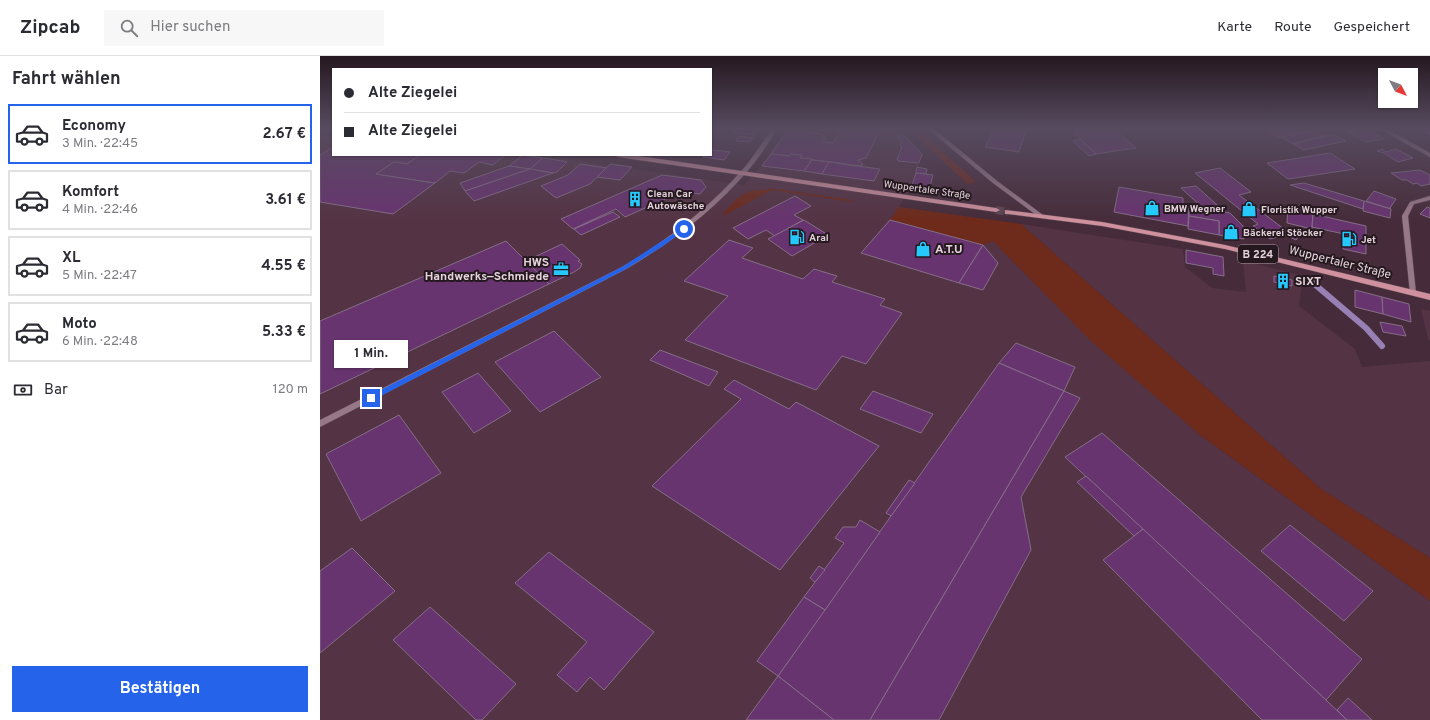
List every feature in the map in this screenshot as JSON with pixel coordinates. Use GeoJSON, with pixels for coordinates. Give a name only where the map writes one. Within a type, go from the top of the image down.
{"type":"FeatureCollection","features":[{"type":"Feature","properties":{"kind":"main road","name":"Wuppertaler Straße"},"geometry":{"type":"LineString","coordinates":[[645,159],[996,210]]}},
{"type":"Feature","properties":{"kind":"main road","name":"Wuppertaler Straße"},"geometry":{"type":"LineString","coordinates":[[1008,212],[1122,228],[1226,247],[1430,298]]}},
{"type":"Feature","properties":{"kind":"street"},"geometry":{"type":"LineString","coordinates":[[320,424],[639,260],[702,214],[742,173],[753,159]]}},
{"type":"Feature","properties":{"kind":"street"},"geometry":{"type":"LineString","coordinates":[[967,159],[1041,216]]}},
{"type":"Feature","properties":{"kind":"street"},"geometry":{"type":"LineString","coordinates":[[1413,293],[1405,216],[1412,203],[1430,198]]}},
{"type":"Feature","properties":{"kind":"shaded area"},"geometry":{"type":"Polygon","coordinates":[[[320,159],[566,159],[744,185],[766,159],[920,159],[911,186],[899,207],[971,218],[1200,435],[1430,601],[1430,720],[320,720],[320,159]]]}},
{"type":"Feature","properties":{"kind":"shaded area"},"geometry":{"type":"Polygon","coordinates":[[[941,159],[951,159],[976,182],[968,184],[941,159]]]}},
{"type":"Feature","properties":{"kind":"shaded area"},"geometry":{"type":"Polygon","coordinates":[[[770,188],[852,200],[852,202],[772,190],[725,215],[723,214],[745,193],[770,188]]]}},
{"type":"Feature","properties":{"kind":"shaded area"},"geometry":{"type":"Polygon","coordinates":[[[899,207],[1021,224],[1321,489],[1430,558],[1430,601],[1200,435],[1090,340],[993,241],[983,245],[890,220],[899,207]]]}},
{"type":"Feature","properties":{"kind":"shaded area"},"geometry":{"type":"Polygon","coordinates":[[[1021,224],[1183,249],[1185,267],[1212,288],[1246,292],[1243,261],[1303,276],[1299,306],[1355,349],[1362,367],[1430,361],[1430,558],[1321,489],[1021,224]]]}},
{"type":"Feature","properties":{"kind":"shaded area"},"geometry":{"type":"Polygon","coordinates":[[[1421,309],[1430,311],[1430,341],[1428,339],[1421,309]]]}},
{"type":"Feature","properties":{"kind":"building"},"geometry":{"type":"Polygon","coordinates":[[[320,159],[414,159],[407,164],[394,162],[376,174],[435,183],[393,214],[320,202],[320,159]]]}},
{"type":"Feature","properties":{"kind":"building"},"geometry":{"type":"Polygon","coordinates":[[[414,159],[500,159],[493,165],[479,162],[464,173],[450,171],[435,183],[376,174],[394,162],[407,164],[414,159]]]}},
{"type":"Feature","properties":{"kind":"building"},"geometry":{"type":"Polygon","coordinates":[[[518,159],[542,159],[530,169],[509,166],[518,159]]]}},
{"type":"Feature","properties":{"kind":"building"},"geometry":{"type":"Polygon","coordinates":[[[542,159],[567,162],[554,173],[530,169],[542,159]]]}},
{"type":"Feature","properties":{"kind":"building"},"geometry":{"type":"Polygon","coordinates":[[[767,159],[812,159],[804,171],[762,166],[767,159]]]}},
{"type":"Feature","properties":{"kind":"building"},"geometry":{"type":"Polygon","coordinates":[[[808,159],[862,159],[858,160],[863,164],[861,166],[808,159]]]}},
{"type":"Feature","properties":{"kind":"building"},"geometry":{"type":"Polygon","coordinates":[[[897,159],[920,159],[919,163],[897,159]]]}},
{"type":"Feature","properties":{"kind":"building"},"geometry":{"type":"Polygon","coordinates":[[[1292,159],[1339,159],[1355,169],[1288,179],[1267,163],[1292,159]]]}},
{"type":"Feature","properties":{"kind":"building"},"geometry":{"type":"Polygon","coordinates":[[[1393,159],[1409,159],[1398,162],[1393,159]]]}},
{"type":"Feature","properties":{"kind":"building"},"geometry":{"type":"Polygon","coordinates":[[[812,160],[829,162],[822,174],[804,171],[812,160]]]}},
{"type":"Feature","properties":{"kind":"building"},"geometry":{"type":"Polygon","coordinates":[[[829,162],[880,169],[874,181],[822,174],[829,162]]]}},
{"type":"Feature","properties":{"kind":"building"},"geometry":{"type":"Polygon","coordinates":[[[580,164],[607,168],[590,184],[556,198],[541,186],[568,175],[580,164]]]}},
{"type":"Feature","properties":{"kind":"building"},"geometry":{"type":"Polygon","coordinates":[[[610,164],[632,167],[620,180],[597,177],[610,164]]]}},
{"type":"Feature","properties":{"kind":"building"},"geometry":{"type":"Polygon","coordinates":[[[509,166],[530,169],[465,191],[460,183],[509,166]]]}},
{"type":"Feature","properties":{"kind":"building"},"geometry":{"type":"Polygon","coordinates":[[[917,167],[927,169],[926,174],[916,173],[917,167]]]}},
{"type":"Feature","properties":{"kind":"building","name":"Floristik Wupper"},"geometry":{"type":"Polygon","coordinates":[[[1220,168],[1251,192],[1239,195],[1288,232],[1299,236],[1296,240],[1285,235],[1270,239],[1253,226],[1258,224],[1195,173],[1220,168]]]}},
{"type":"Feature","properties":{"kind":"building"},"geometry":{"type":"Polygon","coordinates":[[[530,169],[553,173],[474,201],[465,191],[530,169]]]}},
{"type":"Feature","properties":{"kind":"building"},"geometry":{"type":"Polygon","coordinates":[[[1420,170],[1430,175],[1430,184],[1421,186],[1417,183],[1413,184],[1407,180],[1402,180],[1391,173],[1420,170]]]}},
{"type":"Feature","properties":{"kind":"building"},"geometry":{"type":"Polygon","coordinates":[[[916,173],[933,175],[930,187],[912,185],[916,173]]]}},
{"type":"Feature","properties":{"kind":"building","name":"Clean Car Autowäsche"},"geometry":{"type":"Polygon","coordinates":[[[662,175],[701,180],[706,187],[700,194],[681,192],[625,217],[616,209],[573,229],[561,219],[662,175]]]}},
{"type":"Feature","properties":{"kind":"building"},"geometry":{"type":"Polygon","coordinates":[[[1304,183],[1364,201],[1363,209],[1290,185],[1304,183]]]}},
{"type":"Feature","properties":{"kind":"building"},"geometry":{"type":"Polygon","coordinates":[[[1196,186],[1226,213],[1204,209],[1181,188],[1196,186]]]}},
{"type":"Feature","properties":{"kind":"building","name":"BMW Wegner"},"geometry":{"type":"Polygon","coordinates":[[[1119,187],[1183,198],[1183,204],[1189,205],[1188,226],[1114,212],[1119,187]]]}},
{"type":"Feature","properties":{"kind":"building"},"geometry":{"type":"Polygon","coordinates":[[[1374,191],[1396,199],[1390,208],[1391,209],[1366,201],[1374,191]]]}},
{"type":"Feature","properties":{"kind":"building"},"geometry":{"type":"Polygon","coordinates":[[[795,196],[811,206],[794,215],[803,220],[775,236],[766,230],[748,239],[733,228],[795,196]]]}},
{"type":"Feature","properties":{"kind":"building"},"geometry":{"type":"Polygon","coordinates":[[[1364,201],[1391,209],[1390,218],[1363,211],[1364,201]]]}},
{"type":"Feature","properties":{"kind":"building"},"geometry":{"type":"Polygon","coordinates":[[[1189,205],[1230,213],[1243,226],[1244,239],[1219,235],[1219,221],[1189,216],[1189,205]]]}},
{"type":"Feature","properties":{"kind":"building"},"geometry":{"type":"Polygon","coordinates":[[[1288,205],[1313,210],[1312,229],[1287,223],[1288,205]]]}},
{"type":"Feature","properties":{"kind":"building"},"geometry":{"type":"Polygon","coordinates":[[[1427,207],[1430,208],[1430,218],[1420,214],[1427,207]]]}},
{"type":"Feature","properties":{"kind":"building"},"geometry":{"type":"Polygon","coordinates":[[[613,212],[620,217],[581,235],[574,229],[613,212]]]}},
{"type":"Feature","properties":{"kind":"building"},"geometry":{"type":"Polygon","coordinates":[[[1313,214],[1366,226],[1366,254],[1343,249],[1344,234],[1312,227],[1313,214]]]}},
{"type":"Feature","properties":{"kind":"building"},"geometry":{"type":"Polygon","coordinates":[[[1189,216],[1219,221],[1219,235],[1188,229],[1189,216]]]}},
{"type":"Feature","properties":{"kind":"building","name":"Aral"},"geometry":{"type":"Polygon","coordinates":[[[804,220],[828,235],[792,256],[768,239],[804,220]]]}},
{"type":"Feature","properties":{"kind":"building","name":"A.T.U"},"geometry":{"type":"Polygon","coordinates":[[[890,220],[983,245],[959,283],[861,253],[890,220]]]}},
{"type":"Feature","properties":{"kind":"building"},"geometry":{"type":"Polygon","coordinates":[[[729,240],[753,248],[742,258],[803,279],[814,269],[837,276],[832,282],[885,299],[880,305],[902,313],[866,364],[842,356],[816,390],[685,340],[728,296],[684,281],[729,240]]]}},
{"type":"Feature","properties":{"kind":"building"},"geometry":{"type":"Polygon","coordinates":[[[506,241],[549,284],[320,394],[320,321],[506,241]]]}},
{"type":"Feature","properties":{"kind":"building"},"geometry":{"type":"Polygon","coordinates":[[[562,244],[580,260],[578,261],[582,264],[580,268],[574,272],[549,284],[526,261],[562,244]]]}},
{"type":"Feature","properties":{"kind":"building"},"geometry":{"type":"Polygon","coordinates":[[[983,245],[998,263],[983,290],[959,283],[983,245]]]}},
{"type":"Feature","properties":{"kind":"building"},"geometry":{"type":"Polygon","coordinates":[[[1186,250],[1223,257],[1224,276],[1213,274],[1213,268],[1186,263],[1186,250]]]}},
{"type":"Feature","properties":{"kind":"building","name":"SIXT"},"geometry":{"type":"Polygon","coordinates":[[[1274,276],[1292,280],[1292,286],[1274,282],[1274,276]]]}},
{"type":"Feature","properties":{"kind":"building"},"geometry":{"type":"Polygon","coordinates":[[[1355,290],[1382,297],[1383,314],[1355,307],[1355,290]]]}},
{"type":"Feature","properties":{"kind":"building"},"geometry":{"type":"Polygon","coordinates":[[[1382,297],[1409,304],[1411,322],[1383,314],[1382,297]]]}},
{"type":"Feature","properties":{"kind":"building"},"geometry":{"type":"Polygon","coordinates":[[[1380,322],[1402,326],[1406,336],[1383,332],[1380,322]]]}},
{"type":"Feature","properties":{"kind":"building"},"geometry":{"type":"Polygon","coordinates":[[[554,331],[601,377],[540,412],[495,362],[554,331]]]}},
{"type":"Feature","properties":{"kind":"building"},"geometry":{"type":"Polygon","coordinates":[[[1016,343],[1075,367],[1064,391],[999,363],[1016,343]]]}},
{"type":"Feature","properties":{"kind":"building"},"geometry":{"type":"Polygon","coordinates":[[[660,350],[718,372],[709,386],[650,360],[660,350]]]}},
{"type":"Feature","properties":{"kind":"building"},"geometry":{"type":"Polygon","coordinates":[[[999,363],[1064,391],[870,720],[834,720],[778,676],[999,363]]]}},
{"type":"Feature","properties":{"kind":"building"},"geometry":{"type":"Polygon","coordinates":[[[478,373],[511,411],[474,433],[442,392],[478,373]]]}},
{"type":"Feature","properties":{"kind":"building"},"geometry":{"type":"Polygon","coordinates":[[[734,380],[789,409],[796,402],[879,446],[780,570],[652,486],[741,399],[724,389],[734,380]]]}},
{"type":"Feature","properties":{"kind":"building"},"geometry":{"type":"Polygon","coordinates":[[[873,391],[933,414],[921,433],[860,409],[873,391]]]}},
{"type":"Feature","properties":{"kind":"building"},"geometry":{"type":"Polygon","coordinates":[[[1064,391],[1080,398],[1021,497],[1031,550],[939,720],[870,720],[1064,391]]]}},
{"type":"Feature","properties":{"kind":"building"},"geometry":{"type":"Polygon","coordinates":[[[399,415],[441,473],[361,521],[326,454],[399,415]]]}},
{"type":"Feature","properties":{"kind":"building"},"geometry":{"type":"Polygon","coordinates":[[[1102,433],[1362,659],[1326,700],[1065,457],[1102,433]]]}},
{"type":"Feature","properties":{"kind":"building"},"geometry":{"type":"Polygon","coordinates":[[[1086,476],[1143,529],[1134,536],[1077,482],[1086,476]]]}},
{"type":"Feature","properties":{"kind":"building"},"geometry":{"type":"Polygon","coordinates":[[[909,480],[915,483],[891,516],[886,513],[909,480]]]}},
{"type":"Feature","properties":{"kind":"building"},"geometry":{"type":"Polygon","coordinates":[[[860,520],[880,532],[825,610],[804,597],[844,543],[835,538],[843,527],[856,527],[860,520]]]}},
{"type":"Feature","properties":{"kind":"building"},"geometry":{"type":"Polygon","coordinates":[[[1290,525],[1373,591],[1344,621],[1261,551],[1290,525]]]}},
{"type":"Feature","properties":{"kind":"building"},"geometry":{"type":"Polygon","coordinates":[[[1143,529],[1347,720],[1262,720],[1103,560],[1143,529]]]}},
{"type":"Feature","properties":{"kind":"building"},"geometry":{"type":"Polygon","coordinates":[[[352,548],[395,591],[320,653],[320,571],[352,548]]]}},
{"type":"Feature","properties":{"kind":"building"},"geometry":{"type":"Polygon","coordinates":[[[549,552],[654,632],[604,690],[590,677],[577,692],[557,675],[587,642],[515,583],[549,552]]]}},
{"type":"Feature","properties":{"kind":"building"},"geometry":{"type":"Polygon","coordinates":[[[819,566],[825,570],[815,582],[810,578],[819,566]]]}},
{"type":"Feature","properties":{"kind":"building"},"geometry":{"type":"Polygon","coordinates":[[[804,597],[825,610],[778,676],[757,661],[804,597]]]}},
{"type":"Feature","properties":{"kind":"building"},"geometry":{"type":"Polygon","coordinates":[[[430,607],[516,684],[482,720],[476,720],[393,640],[430,607]]]}},
{"type":"Feature","properties":{"kind":"building"},"geometry":{"type":"Polygon","coordinates":[[[778,676],[834,720],[746,720],[778,676]]]}},
{"type":"Feature","properties":{"kind":"building"},"geometry":{"type":"Polygon","coordinates":[[[1348,698],[1372,720],[1347,720],[1337,710],[1348,698]]]}},
{"type":"Feature","properties":{"kind":"waterway"},"geometry":{"type":"LineString","coordinates":[[1312,282],[1366,328],[1382,346]]}},
{"type":"Feature","properties":{"kind":"tunnel"},"geometry":{"type":"LineString","coordinates":[[996,210],[1008,212]]}},
{"type":"Feature","properties":{"kind":"place","name":"Clean Car Autowäsche"},"geometry":{"type":"Point","coordinates":[635,199]}},
{"type":"Feature","properties":{"kind":"place","name":"BMW Wegner"},"geometry":{"type":"Point","coordinates":[1152,208]}},
{"type":"Feature","properties":{"kind":"place","name":"Floristik Wupper"},"geometry":{"type":"Point","coordinates":[1249,209]}},
{"type":"Feature","properties":{"kind":"place","name":"Bäckerei Stöcker"},"geometry":{"type":"Point","coordinates":[1231,232]}},
{"type":"Feature","properties":{"kind":"place","name":"Aral"},"geometry":{"type":"Point","coordinates":[797,237]}},
{"type":"Feature","properties":{"kind":"place","name":"Jet"},"geometry":{"type":"Point","coordinates":[1349,239]}},
{"type":"Feature","properties":{"kind":"place","name":"A.T.U"},"geometry":{"type":"Point","coordinates":[923,249]}},
{"type":"Feature","properties":{"kind":"place","name":"HWS Handwerks‒Schmiede"},"geometry":{"type":"Point","coordinates":[561,269]}},
{"type":"Feature","properties":{"kind":"place","name":"SIXT"},"geometry":{"type":"Point","coordinates":[1283,281]}},
{"type":"Feature","properties":{"kind":"route"},"geometry":{"type":"LineString","coordinates":[[371,398],[639,260],[684,229]]}}]}
